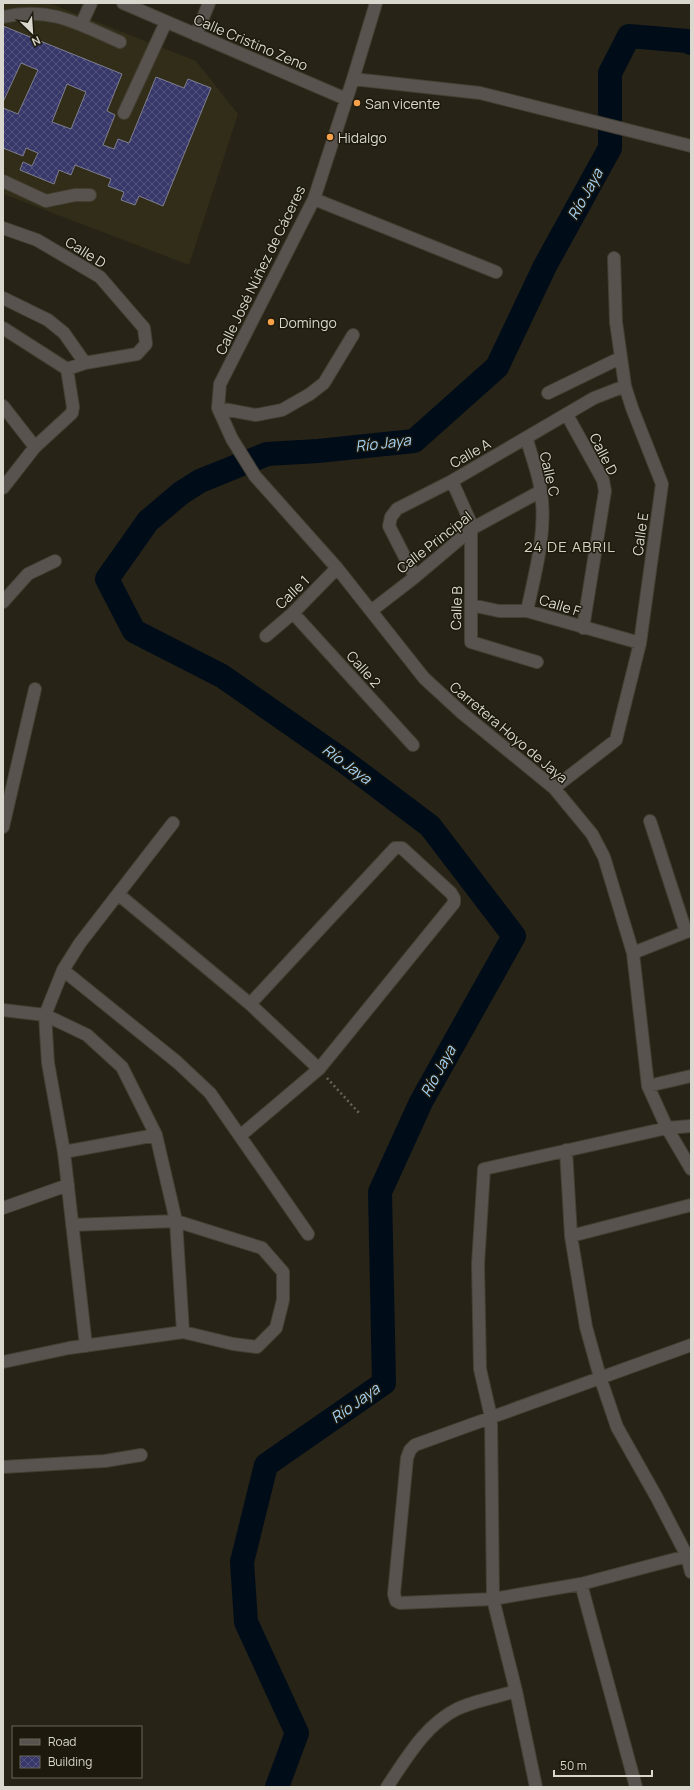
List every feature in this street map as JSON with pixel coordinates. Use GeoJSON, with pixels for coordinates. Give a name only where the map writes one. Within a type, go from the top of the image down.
{"type":"FeatureCollection","features":[{"type":"Feature","properties":{"kind":"street"},"geometry":{"type":"LineString","coordinates":[[81,24],[91,3]]}},
{"type":"Feature","properties":{"kind":"street","name":"Calle Cristino Zeno"},"geometry":{"type":"LineString","coordinates":[[123,3],[346,99]]}},
{"type":"Feature","properties":{"kind":"street"},"geometry":{"type":"LineString","coordinates":[[196,34],[209,3]]}},
{"type":"Feature","properties":{"kind":"street","name":"Calle José Núñez de Cáceres"},"geometry":{"type":"LineString","coordinates":[[255,476],[232,438],[218,408],[220,384],[314,199],[376,3]]}},
{"type":"Feature","properties":{"kind":"street"},"geometry":{"type":"LineString","coordinates":[[3,16],[34,13],[56,15],[81,24],[120,42]]}},
{"type":"Feature","properties":{"kind":"street"},"geometry":{"type":"LineString","coordinates":[[124,113],[166,22]]}},
{"type":"Feature","properties":{"kind":"street"},"geometry":{"type":"LineString","coordinates":[[353,79],[480,94],[691,146]]}},
{"type":"Feature","properties":{"kind":"street"},"geometry":{"type":"LineString","coordinates":[[3,181],[46,201],[75,195],[90,195]]}},
{"type":"Feature","properties":{"kind":"street"},"geometry":{"type":"LineString","coordinates":[[314,199],[496,272]]}},
{"type":"Feature","properties":{"kind":"street","name":"Calle D"},"geometry":{"type":"LineString","coordinates":[[3,228],[37,240],[100,277],[144,328],[146,344],[137,354],[84,363]]}},
{"type":"Feature","properties":{"kind":"street","name":"Calle E"},"geometry":{"type":"LineString","coordinates":[[554,788],[616,740],[640,643],[662,484],[632,408],[625,386],[616,322],[614,258]]}},
{"type":"Feature","properties":{"kind":"street"},"geometry":{"type":"LineString","coordinates":[[3,298],[48,320],[64,333],[84,363],[67,369]]}},
{"type":"Feature","properties":{"kind":"street"},"geometry":{"type":"LineString","coordinates":[[3,328],[67,369],[73,407],[72,413],[35,447],[3,488]]}},
{"type":"Feature","properties":{"kind":"street"},"geometry":{"type":"LineString","coordinates":[[218,408],[256,414],[282,410],[310,394],[324,383],[353,335]]}},
{"type":"Feature","properties":{"kind":"street"},"geometry":{"type":"LineString","coordinates":[[548,393],[620,358]]}},
{"type":"Feature","properties":{"kind":"street","name":"Calle A"},"geometry":{"type":"LineString","coordinates":[[415,577],[389,526],[391,517],[397,509],[452,481],[594,398],[625,386]]}},
{"type":"Feature","properties":{"kind":"street"},"geometry":{"type":"LineString","coordinates":[[3,406],[35,447]]}},
{"type":"Feature","properties":{"kind":"street","name":"Calle D"},"geometry":{"type":"LineString","coordinates":[[567,415],[603,480],[605,491],[583,628]]}},
{"type":"Feature","properties":{"kind":"street","name":"Calle C"},"geometry":{"type":"LineString","coordinates":[[526,439],[541,492],[543,519],[538,564],[527,611]]}},
{"type":"Feature","properties":{"kind":"street","name":"Carretera Hoyo de Jaya"},"geometry":{"type":"LineString","coordinates":[[255,476],[337,568],[424,678],[462,713],[554,788],[592,834],[604,857],[633,953],[648,1086],[667,1128],[691,1169]]}},
{"type":"Feature","properties":{"kind":"street","name":"Calle B"},"geometry":{"type":"LineString","coordinates":[[452,481],[472,529],[471,642],[537,662]]}},
{"type":"Feature","properties":{"kind":"street","name":"Calle Principal"},"geometry":{"type":"LineString","coordinates":[[370,611],[415,577],[472,529],[541,492]]}},
{"type":"Feature","properties":{"kind":"street"},"geometry":{"type":"LineString","coordinates":[[3,602],[28,574],[55,561]]}},
{"type":"Feature","properties":{"kind":"street","name":"Calle 1"},"geometry":{"type":"LineString","coordinates":[[266,636],[293,613],[337,568]]}},
{"type":"Feature","properties":{"kind":"street","name":"Calle F"},"geometry":{"type":"LineString","coordinates":[[471,606],[499,611],[527,611],[640,643]]}},
{"type":"Feature","properties":{"kind":"street","name":"Calle 2"},"geometry":{"type":"LineString","coordinates":[[293,613],[413,745]]}},
{"type":"Feature","properties":{"kind":"street"},"geometry":{"type":"LineString","coordinates":[[3,827],[35,689]]}},
{"type":"Feature","properties":{"kind":"street"},"geometry":{"type":"LineString","coordinates":[[633,953],[688,931],[650,821]]}},
{"type":"Feature","properties":{"kind":"street"},"geometry":{"type":"LineString","coordinates":[[86,1346],[64,1152],[48,1063],[45,1015],[63,970],[80,943],[173,823]]}},
{"type":"Feature","properties":{"kind":"street"},"geometry":{"type":"LineString","coordinates":[[240,1136],[319,1069],[454,902],[454,898],[451,893],[402,848],[395,848],[250,1004]]}},
{"type":"Feature","properties":{"kind":"street"},"geometry":{"type":"LineString","coordinates":[[118,894],[250,1004],[319,1069]]}},
{"type":"Feature","properties":{"kind":"street"},"geometry":{"type":"LineString","coordinates":[[63,970],[177,1062],[210,1093],[308,1234]]}},
{"type":"Feature","properties":{"kind":"street"},"geometry":{"type":"LineString","coordinates":[[3,1010],[45,1015],[86,1035],[122,1068],[156,1135],[176,1221],[183,1332]]}},
{"type":"Feature","properties":{"kind":"street"},"geometry":{"type":"LineString","coordinates":[[648,1086],[691,1076]]}},
{"type":"Feature","properties":{"kind":"street"},"geometry":{"type":"LineString","coordinates":[[536,1787],[516,1691],[493,1599],[491,1418],[480,1369],[478,1264],[484,1168],[667,1128],[691,1126]]}},
{"type":"Feature","properties":{"kind":"street"},"geometry":{"type":"LineString","coordinates":[[64,1152],[156,1135]]}},
{"type":"Feature","properties":{"kind":"street"},"geometry":{"type":"LineString","coordinates":[[566,1150],[572,1236],[586,1327],[600,1377],[617,1427],[689,1555],[691,1572]]}},
{"type":"Feature","properties":{"kind":"street"},"geometry":{"type":"LineString","coordinates":[[3,1208],[68,1185]]}},
{"type":"Feature","properties":{"kind":"street"},"geometry":{"type":"LineString","coordinates":[[572,1236],[691,1205]]}},
{"type":"Feature","properties":{"kind":"street"},"geometry":{"type":"LineString","coordinates":[[3,1362],[86,1346],[183,1332],[233,1344],[257,1347],[276,1328],[283,1300],[283,1272],[262,1248],[176,1221],[72,1225]]}},
{"type":"Feature","properties":{"kind":"street"},"geometry":{"type":"LineString","coordinates":[[689,1555],[581,1584],[493,1599],[400,1603],[396,1601],[394,1594],[408,1458],[410,1450],[415,1445],[691,1345]]}},
{"type":"Feature","properties":{"kind":"street"},"geometry":{"type":"LineString","coordinates":[[3,1467],[105,1461],[141,1455]]}},
{"type":"Feature","properties":{"kind":"street"},"geometry":{"type":"LineString","coordinates":[[581,1584],[636,1787]]}},
{"type":"Feature","properties":{"kind":"street"},"geometry":{"type":"LineString","coordinates":[[387,1787],[410,1752],[431,1728],[445,1717],[457,1709],[516,1691]]}},
{"type":"Feature","properties":{"kind":"path"},"geometry":{"type":"LineString","coordinates":[[319,1069],[359,1113]]}},
{"type":"Feature","properties":{"kind":"shaded area"},"geometry":{"type":"Polygon","coordinates":[[[3,3],[49,3],[196,61],[238,114],[189,265],[3,194],[3,3]]]}},
{"type":"Feature","properties":{"kind":"building"},"geometry":{"type":"Polygon","coordinates":[[[3,26],[122,74],[107,111],[115,115],[103,145],[114,149],[118,139],[129,143],[156,77],[184,88],[188,79],[211,88],[163,206],[139,196],[135,205],[121,200],[124,192],[108,186],[111,179],[75,165],[71,175],[59,170],[54,184],[20,170],[23,162],[32,166],[38,153],[26,148],[23,156],[3,148],[3,108],[18,114],[38,70],[21,63],[3,102],[3,26]],[[67,84],[52,122],[71,129],[86,92],[67,84]]]}},
{"type":"Feature","properties":{"kind":"waterway","name":"Río Jaya"},"geometry":{"type":"LineString","coordinates":[[277,1787],[297,1733],[246,1622],[242,1562],[266,1465],[384,1383],[380,1192],[421,1102],[514,936],[430,826],[341,759],[222,676],[134,631],[107,579],[148,521],[181,493],[200,481],[267,454],[318,451],[414,441],[497,367],[545,266],[610,148],[610,73],[629,36],[687,41],[691,43]]}},
{"type":"Feature","properties":{"kind":"place","name":"San vicente"},"geometry":{"type":"Point","coordinates":[357,103]}},
{"type":"Feature","properties":{"kind":"place","name":"Hidalgo"},"geometry":{"type":"Point","coordinates":[330,137]}},
{"type":"Feature","properties":{"kind":"place","name":"Domingo"},"geometry":{"type":"Point","coordinates":[271,322]}},
{"type":"Feature","properties":{"kind":"district","name":"24 DE ABRIL"},"geometry":{"type":"Point","coordinates":[570,546]}}]}
